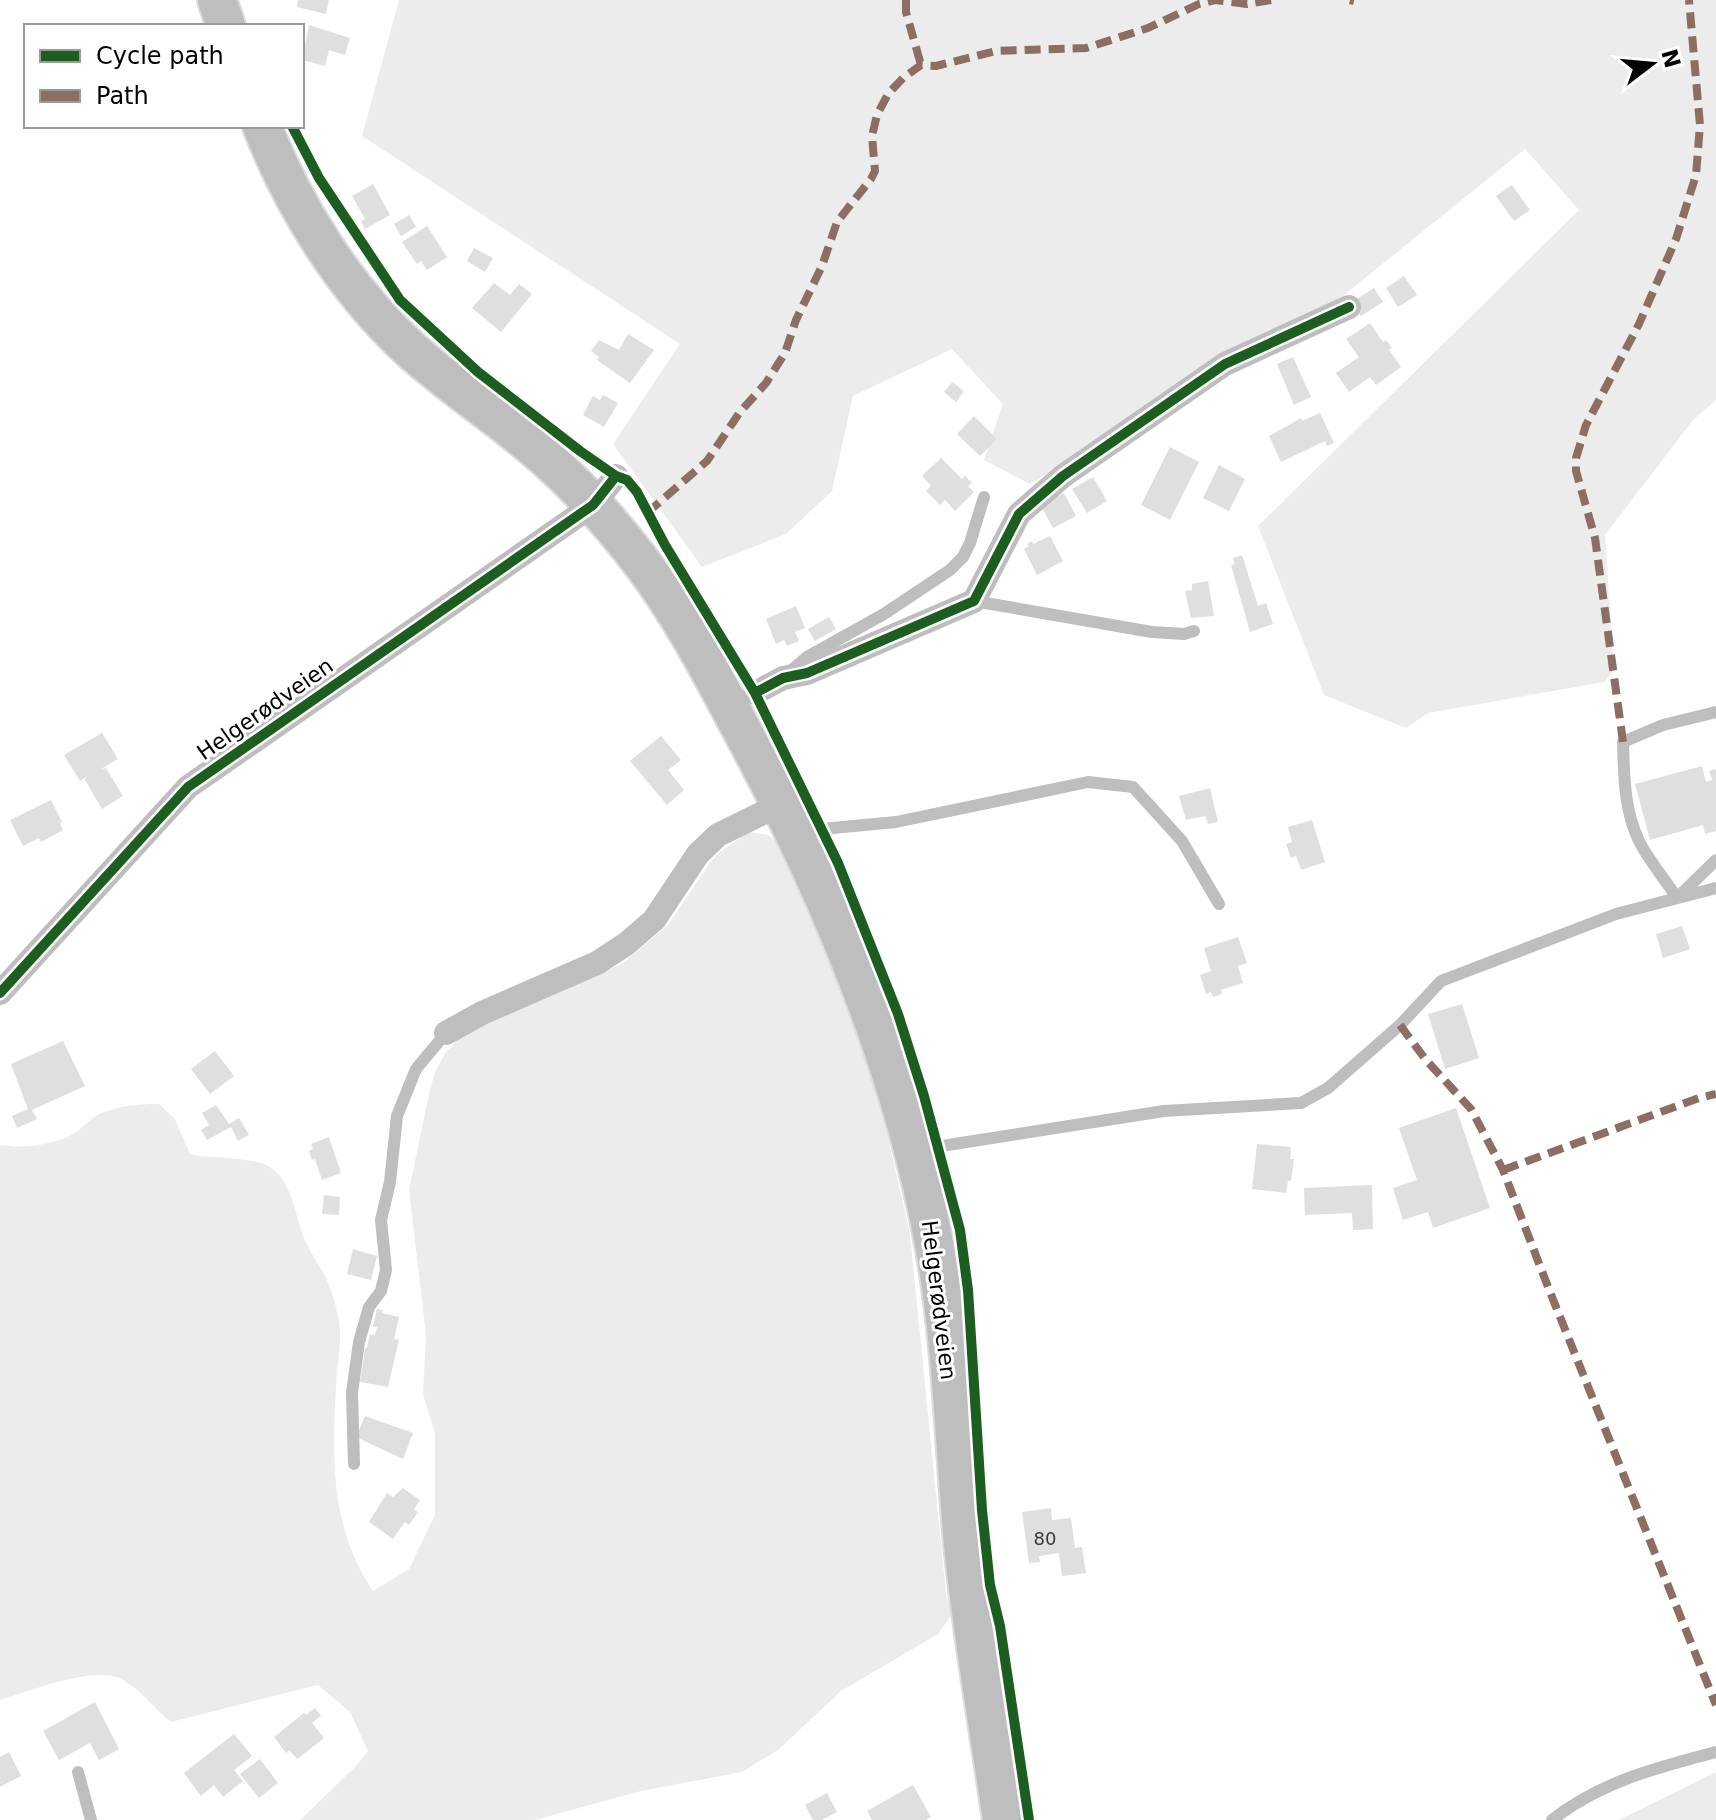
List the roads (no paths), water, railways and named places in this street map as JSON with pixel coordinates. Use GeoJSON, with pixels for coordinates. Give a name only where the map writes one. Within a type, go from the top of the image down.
{"type":"FeatureCollection","features":[{"type":"Feature","properties":{"kind":"main road"},"geometry":{"type":"LineString","coordinates":[[217,0],[225,24]]}},
{"type":"Feature","properties":{"kind":"main road","name":"Helgerødveien"},"geometry":{"type":"LineString","coordinates":[[263,128],[273,155],[326,249],[364,301],[409,348],[545,457],[605,490],[640,561],[686,626],[789,820],[856,973],[913,1151],[933,1236],[940,1281],[964,1550],[1002,1820]]}},
{"type":"Feature","properties":{"kind":"street"},"geometry":{"type":"LineString","coordinates":[[755,693],[783,678],[807,673],[974,601],[1019,514],[1063,476],[1225,364],[1349,307]]}},
{"type":"Feature","properties":{"kind":"street","name":"Helgerødveien"},"geometry":{"type":"LineString","coordinates":[[0,993],[188,787],[605,490]]}},
{"type":"Feature","properties":{"kind":"street"},"geometry":{"type":"LineString","coordinates":[[446,1033],[482,1013],[597,963],[626,944],[654,920],[698,854],[718,835],[789,820]]}},
{"type":"Feature","properties":{"kind":"lane"},"geometry":{"type":"LineString","coordinates":[[783,678],[807,657],[884,614],[950,570],[963,557],[970,543],[984,497]]}},
{"type":"Feature","properties":{"kind":"lane"},"geometry":{"type":"LineString","coordinates":[[974,601],[1152,632],[1184,634],[1194,631]]}},
{"type":"Feature","properties":{"kind":"lane"},"geometry":{"type":"LineString","coordinates":[[1677,898],[1639,841],[1631,819],[1624,787],[1623,742],[1663,725],[1716,712]]}},
{"type":"Feature","properties":{"kind":"lane"},"geometry":{"type":"LineString","coordinates":[[789,820],[822,829],[896,822],[1088,782],[1133,787],[1182,841],[1219,904]]}},
{"type":"Feature","properties":{"kind":"lane"},"geometry":{"type":"LineString","coordinates":[[1677,898],[1716,860]]}},
{"type":"Feature","properties":{"kind":"lane"},"geometry":{"type":"LineString","coordinates":[[913,1151],[1164,1111],[1301,1103],[1328,1088],[1400,1025],[1441,981],[1616,914],[1716,888]]}},
{"type":"Feature","properties":{"kind":"lane"},"geometry":{"type":"LineString","coordinates":[[354,1464],[352,1393],[357,1355],[369,1307],[381,1291],[386,1270],[381,1220],[390,1182],[397,1116],[416,1069],[446,1033]]}},
{"type":"Feature","properties":{"kind":"lane"},"geometry":{"type":"LineString","coordinates":[[1552,1820],[1610,1786],[1652,1769],[1716,1752]]}},
{"type":"Feature","properties":{"kind":"lane"},"geometry":{"type":"LineString","coordinates":[[78,1772],[91,1820]]}}]}
